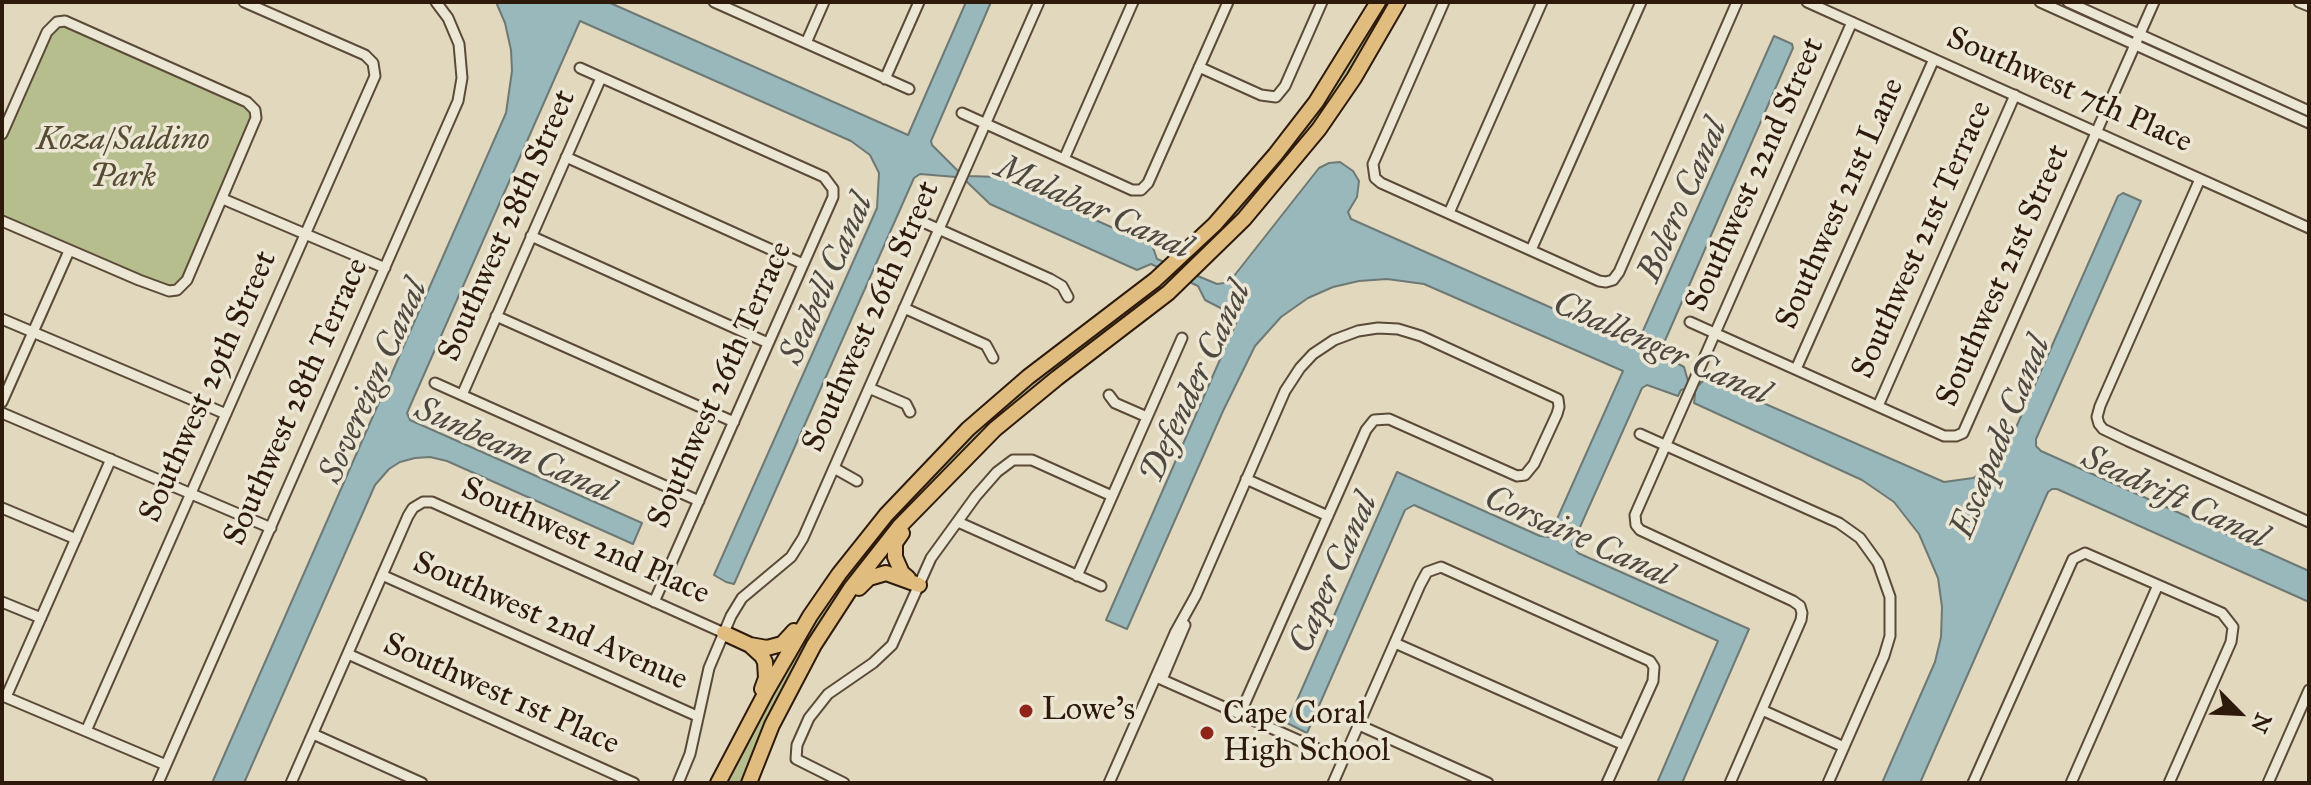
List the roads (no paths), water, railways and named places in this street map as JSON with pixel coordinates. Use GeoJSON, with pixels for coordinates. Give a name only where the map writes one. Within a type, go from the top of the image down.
{"type":"FeatureCollection","features":[{"type":"Feature","properties":{"kind":"highway"},"geometry":{"type":"LineString","coordinates":[[718,783],[810,616],[865,540],[968,429],[1028,377],[1155,280],[1219,220],[1316,102],[1378,2]]}},
{"type":"Feature","properties":{"kind":"highway"},"geometry":{"type":"LineString","coordinates":[[749,783],[772,725],[814,645],[875,557],[936,486],[1022,406],[1168,293],[1244,219],[1307,146],[1354,78],[1398,2]]}},
{"type":"Feature","properties":{"kind":"highway"},"geometry":{"type":"LineString","coordinates":[[915,583],[902,573],[897,564],[895,543],[936,495],[1022,406]]}},
{"type":"Feature","properties":{"kind":"highway"},"geometry":{"type":"LineString","coordinates":[[750,645],[775,647],[788,640],[847,554],[857,542],[865,540]]}},
{"type":"Feature","properties":{"kind":"highway"},"geometry":{"type":"LineString","coordinates":[[772,725],[788,705],[838,620],[864,583],[874,575],[886,573],[915,583]]}},
{"type":"Feature","properties":{"kind":"highway"},"geometry":{"type":"LineString","coordinates":[[712,783],[766,678],[762,656],[750,645],[724,633]]}},
{"type":"Feature","properties":{"kind":"street","name":"Southwest 29th Street"},"geometry":{"type":"LineString","coordinates":[[86,731],[375,76],[373,63],[365,55],[244,2]]}},
{"type":"Feature","properties":{"kind":"street","name":"Southwest 28th Terrace"},"geometry":{"type":"LineString","coordinates":[[158,783],[458,101],[462,62],[457,37],[436,2]]}},
{"type":"Feature","properties":{"kind":"street"},"geometry":{"type":"LineString","coordinates":[[714,2],[728,5],[909,89]]}},
{"type":"Feature","properties":{"kind":"street"},"geometry":{"type":"LineString","coordinates":[[806,43],[824,2]]}},
{"type":"Feature","properties":{"kind":"street"},"geometry":{"type":"LineString","coordinates":[[885,79],[919,2]]}},
{"type":"Feature","properties":{"kind":"street","name":"Southwest 26th Street"},"geometry":{"type":"LineString","coordinates":[[678,783],[690,754],[709,668],[724,633],[742,598],[795,552],[1039,2]]}},
{"type":"Feature","properties":{"kind":"street"},"geometry":{"type":"LineString","coordinates":[[1064,159],[1133,2]]}},
{"type":"Feature","properties":{"kind":"street"},"geometry":{"type":"LineString","coordinates":[[962,113],[1132,190],[1141,190],[1148,183],[1228,2]]}},
{"type":"Feature","properties":{"kind":"street"},"geometry":{"type":"LineString","coordinates":[[1199,67],[1268,98],[1276,97],[1282,92],[1322,2]]}},
{"type":"Feature","properties":{"kind":"street"},"geometry":{"type":"LineString","coordinates":[[1444,2],[1372,171],[1381,183],[1599,281],[1613,280],[1619,272],[1737,2]]}},
{"type":"Feature","properties":{"kind":"street"},"geometry":{"type":"LineString","coordinates":[[1449,213],[1542,2]]}},
{"type":"Feature","properties":{"kind":"street"},"geometry":{"type":"LineString","coordinates":[[1531,250],[1641,2]]}},
{"type":"Feature","properties":{"kind":"street","name":"Southwest 7th Place"},"geometry":{"type":"LineString","coordinates":[[1807,2],[2309,228]]}},
{"type":"Feature","properties":{"kind":"street"},"geometry":{"type":"LineString","coordinates":[[2040,2],[2309,123]]}},
{"type":"Feature","properties":{"kind":"street"},"geometry":{"type":"LineString","coordinates":[[2068,2],[2309,111]]}},
{"type":"Feature","properties":{"kind":"street","name":"Southwest 21st Street"},"geometry":{"type":"LineString","coordinates":[[1878,406],[1944,436],[1956,436],[1967,428],[2154,2]]}},
{"type":"Feature","properties":{"kind":"street"},"geometry":{"type":"LineString","coordinates":[[2299,2],[2309,6]]}},
{"type":"Feature","properties":{"kind":"street"},"geometry":{"type":"LineString","coordinates":[[2,134],[7,109],[47,32],[57,22],[65,21],[247,102],[255,110],[255,126],[187,280],[177,290],[169,291],[2,221]]}},
{"type":"Feature","properties":{"kind":"street","name":"Southwest 22nd Street"},"geometry":{"type":"LineString","coordinates":[[1762,710],[1801,620],[1800,606],[1640,530],[1636,525],[1638,507],[1852,22]]}},
{"type":"Feature","properties":{"kind":"street","name":"Southwest 21st Lane"},"geometry":{"type":"LineString","coordinates":[[1796,369],[1934,59]]}},
{"type":"Feature","properties":{"kind":"street"},"geometry":{"type":"LineString","coordinates":[[580,68],[601,78]]}},
{"type":"Feature","properties":{"kind":"street","name":"Southwest 28th Street"},"geometry":{"type":"LineString","coordinates":[[462,395],[601,78]]}},
{"type":"Feature","properties":{"kind":"street","name":"Southwest 26th Terrace"},"geometry":{"type":"LineString","coordinates":[[601,78],[824,177],[833,189],[833,197],[654,602]]}},
{"type":"Feature","properties":{"kind":"street","name":"Southwest 21st Terrace"},"geometry":{"type":"LineString","coordinates":[[1878,406],[2015,95]]}},
{"type":"Feature","properties":{"kind":"street"},"geometry":{"type":"LineString","coordinates":[[566,157],[803,264]]}},
{"type":"Feature","properties":{"kind":"street"},"geometry":{"type":"LineString","coordinates":[[2200,179],[2097,417],[2103,429],[2309,522]]}},
{"type":"Feature","properties":{"kind":"street"},"geometry":{"type":"LineString","coordinates":[[223,199],[385,268]]}},
{"type":"Feature","properties":{"kind":"street"},"geometry":{"type":"LineString","coordinates":[[925,223],[1050,279],[1062,286],[1068,297]]}},
{"type":"Feature","properties":{"kind":"street"},"geometry":{"type":"LineString","coordinates":[[531,236],[768,343]]}},
{"type":"Feature","properties":{"kind":"street"},"geometry":{"type":"LineString","coordinates":[[2,402],[69,251]]}},
{"type":"Feature","properties":{"kind":"street"},"geometry":{"type":"LineString","coordinates":[[904,308],[986,345],[993,358]]}},
{"type":"Feature","properties":{"kind":"street"},"geometry":{"type":"LineString","coordinates":[[496,316],[734,422]]}},
{"type":"Feature","properties":{"kind":"street"},"geometry":{"type":"LineString","coordinates":[[2,319],[226,414]]}},
{"type":"Feature","properties":{"kind":"street"},"geometry":{"type":"LineString","coordinates":[[1690,322],[1878,406]]}},
{"type":"Feature","properties":{"kind":"street"},"geometry":{"type":"LineString","coordinates":[[1116,783],[1175,633],[1196,595],[1294,375],[1320,348],[1343,336],[1378,328],[1414,333],[1558,399],[1557,414],[1534,464],[1525,475],[1510,474],[1389,419],[1374,420],[1366,430],[1240,714]]}},
{"type":"Feature","properties":{"kind":"street"},"geometry":{"type":"LineString","coordinates":[[1077,576],[1182,338]]}},
{"type":"Feature","properties":{"kind":"street"},"geometry":{"type":"LineString","coordinates":[[435,383],[699,501]]}},
{"type":"Feature","properties":{"kind":"street"},"geometry":{"type":"LineString","coordinates":[[869,388],[906,404],[910,412]]}},
{"type":"Feature","properties":{"kind":"street"},"geometry":{"type":"LineString","coordinates":[[1109,395],[1115,403],[1147,417]]}},
{"type":"Feature","properties":{"kind":"street"},"geometry":{"type":"LineString","coordinates":[[2,413],[271,528]]}},
{"type":"Feature","properties":{"kind":"street"},"geometry":{"type":"LineString","coordinates":[[1640,434],[1847,528],[1870,550],[1888,585],[1892,616],[1887,646],[1828,783]]}},
{"type":"Feature","properties":{"kind":"street"},"geometry":{"type":"LineString","coordinates":[[111,459],[4,696],[166,765]]}},
{"type":"Feature","properties":{"kind":"street"},"geometry":{"type":"LineString","coordinates":[[844,783],[802,764],[796,757],[797,745],[809,718],[819,703],[892,645],[915,583],[997,472],[1013,460],[1032,460],[1112,496]]}},
{"type":"Feature","properties":{"kind":"street"},"geometry":{"type":"LineString","coordinates":[[834,468],[857,481]]}},
{"type":"Feature","properties":{"kind":"street"},"geometry":{"type":"LineString","coordinates":[[1246,479],[1328,516]]}},
{"type":"Feature","properties":{"kind":"street","name":"Southwest 2nd Place"},"geometry":{"type":"LineString","coordinates":[[382,575],[413,508],[423,502],[432,502],[724,633]]}},
{"type":"Feature","properties":{"kind":"street"},"geometry":{"type":"LineString","coordinates":[[2,508],[76,539]]}},
{"type":"Feature","properties":{"kind":"street"},"geometry":{"type":"LineString","coordinates":[[958,522],[1101,586]]}},
{"type":"Feature","properties":{"kind":"street"},"geometry":{"type":"LineString","coordinates":[[1973,783],[2073,559],[2078,555],[2092,555],[2222,613],[2233,627],[2231,642],[2169,783]]}},
{"type":"Feature","properties":{"kind":"street"},"geometry":{"type":"LineString","coordinates":[[1333,783],[1420,585],[1433,568],[1448,569],[1650,661],[1654,667],[1653,681],[1607,783]]}},
{"type":"Feature","properties":{"kind":"street"},"geometry":{"type":"LineString","coordinates":[[291,783],[382,575]]}},
{"type":"Feature","properties":{"kind":"street","name":"Southwest 2nd Avenue"},"geometry":{"type":"LineString","coordinates":[[382,575],[697,716]]}},
{"type":"Feature","properties":{"kind":"street"},"geometry":{"type":"LineString","coordinates":[[2071,783],[2158,585]]}},
{"type":"Feature","properties":{"kind":"street"},"geometry":{"type":"LineString","coordinates":[[2,602],[41,618]]}},
{"type":"Feature","properties":{"kind":"street"},"geometry":{"type":"LineString","coordinates":[[1395,643],[1624,745]]}},
{"type":"Feature","properties":{"kind":"street","name":"Southwest 1st Place"},"geometry":{"type":"LineString","coordinates":[[348,654],[634,783]]}},
{"type":"Feature","properties":{"kind":"street"},"geometry":{"type":"LineString","coordinates":[[1159,678],[1343,760]]}},
{"type":"Feature","properties":{"kind":"street"},"geometry":{"type":"LineString","coordinates":[[1109,783],[1159,678]]}},
{"type":"Feature","properties":{"kind":"street"},"geometry":{"type":"LineString","coordinates":[[2268,783],[2309,690]]}},
{"type":"Feature","properties":{"kind":"street"},"geometry":{"type":"LineString","coordinates":[[1730,783],[1762,710],[1844,747]]}},
{"type":"Feature","properties":{"kind":"street"},"geometry":{"type":"LineString","coordinates":[[1359,725],[1488,783]]}},
{"type":"Feature","properties":{"kind":"street"},"geometry":{"type":"LineString","coordinates":[[313,734],[422,783]]}},
{"type":"Feature","properties":{"kind":"water"},"geometry":{"type":"Polygon","coordinates":[[[496,2],[608,2],[908,135],[966,2],[991,2],[931,141],[958,171],[968,176],[998,177],[1152,245],[1157,259],[1217,284],[1234,276],[1319,168],[1340,162],[1353,171],[1359,181],[1357,197],[1348,212],[1351,219],[1633,344],[1642,333],[1774,36],[1792,44],[1793,48],[1660,352],[1662,355],[1684,367],[1688,381],[1699,385],[1706,378],[1944,482],[1973,478],[1988,471],[2003,457],[2118,196],[2123,193],[2141,201],[2036,439],[2036,446],[2041,451],[2309,571],[2309,602],[2052,489],[2048,492],[1920,783],[1882,783],[1935,662],[1941,637],[1942,607],[1938,578],[1919,534],[1894,502],[1862,480],[1694,403],[1695,394],[1685,389],[1678,396],[1647,385],[1642,388],[1572,545],[1578,553],[1749,629],[1682,783],[1657,783],[1718,641],[1414,505],[1405,510],[1307,733],[1287,723],[1397,472],[1540,536],[1549,537],[1623,371],[1424,284],[1387,279],[1359,281],[1333,287],[1308,298],[1281,317],[1255,346],[1127,629],[1106,620],[1236,323],[1236,316],[1205,300],[1198,286],[1151,264],[1137,270],[990,204],[966,181],[956,177],[920,174],[914,178],[734,584],[726,582],[714,575],[877,208],[879,173],[870,155],[851,141],[580,21],[407,413],[410,420],[642,523],[633,544],[447,461],[430,457],[400,462],[375,485],[244,783],[212,783],[506,113],[512,71],[511,50],[496,2]]]}},
{"type":"Feature","properties":{"kind":"place","name":"Lowe's"},"geometry":{"type":"Point","coordinates":[1026,711]}},
{"type":"Feature","properties":{"kind":"place","name":"Cape Coral High School"},"geometry":{"type":"Point","coordinates":[1207,733]}},
{"type":"Feature","properties":{"kind":"park label","name":"Koza/Saldino Park"},"geometry":{"type":"Point","coordinates":[123,160]}},
{"type":"Feature","properties":{"kind":"water label","name":"Bolero Canal"},"geometry":{"type":"Point","coordinates":[1684,201]}},
{"type":"Feature","properties":{"kind":"water label","name":"Malabar Canal"},"geometry":{"type":"Point","coordinates":[1093,209]}},
{"type":"Feature","properties":{"kind":"water label","name":"Seabell Canal"},"geometry":{"type":"Point","coordinates":[828,280]}},
{"type":"Feature","properties":{"kind":"water label","name":"Challenger Canal"},"geometry":{"type":"Point","coordinates":[1661,350]}},
{"type":"Feature","properties":{"kind":"water label","name":"Sovereign Canal"},"geometry":{"type":"Point","coordinates":[375,382]}},
{"type":"Feature","properties":{"kind":"water label","name":"Defender Canal"},"geometry":{"type":"Point","coordinates":[1197,383]}},
{"type":"Feature","properties":{"kind":"water label","name":"Escapade Canal"},"geometry":{"type":"Point","coordinates":[2002,438]}},
{"type":"Feature","properties":{"kind":"water label","name":"Sunbeam Canal"},"geometry":{"type":"Point","coordinates":[514,452]}},
{"type":"Feature","properties":{"kind":"water label","name":"Seadrift Canal"},"geometry":{"type":"Point","coordinates":[2174,499]}},
{"type":"Feature","properties":{"kind":"water label","name":"Corsaire Canal"},"geometry":{"type":"Point","coordinates":[1578,538]}},
{"type":"Feature","properties":{"kind":"water label","name":"Caper Canal"},"geometry":{"type":"Point","coordinates":[1335,574]}}]}
